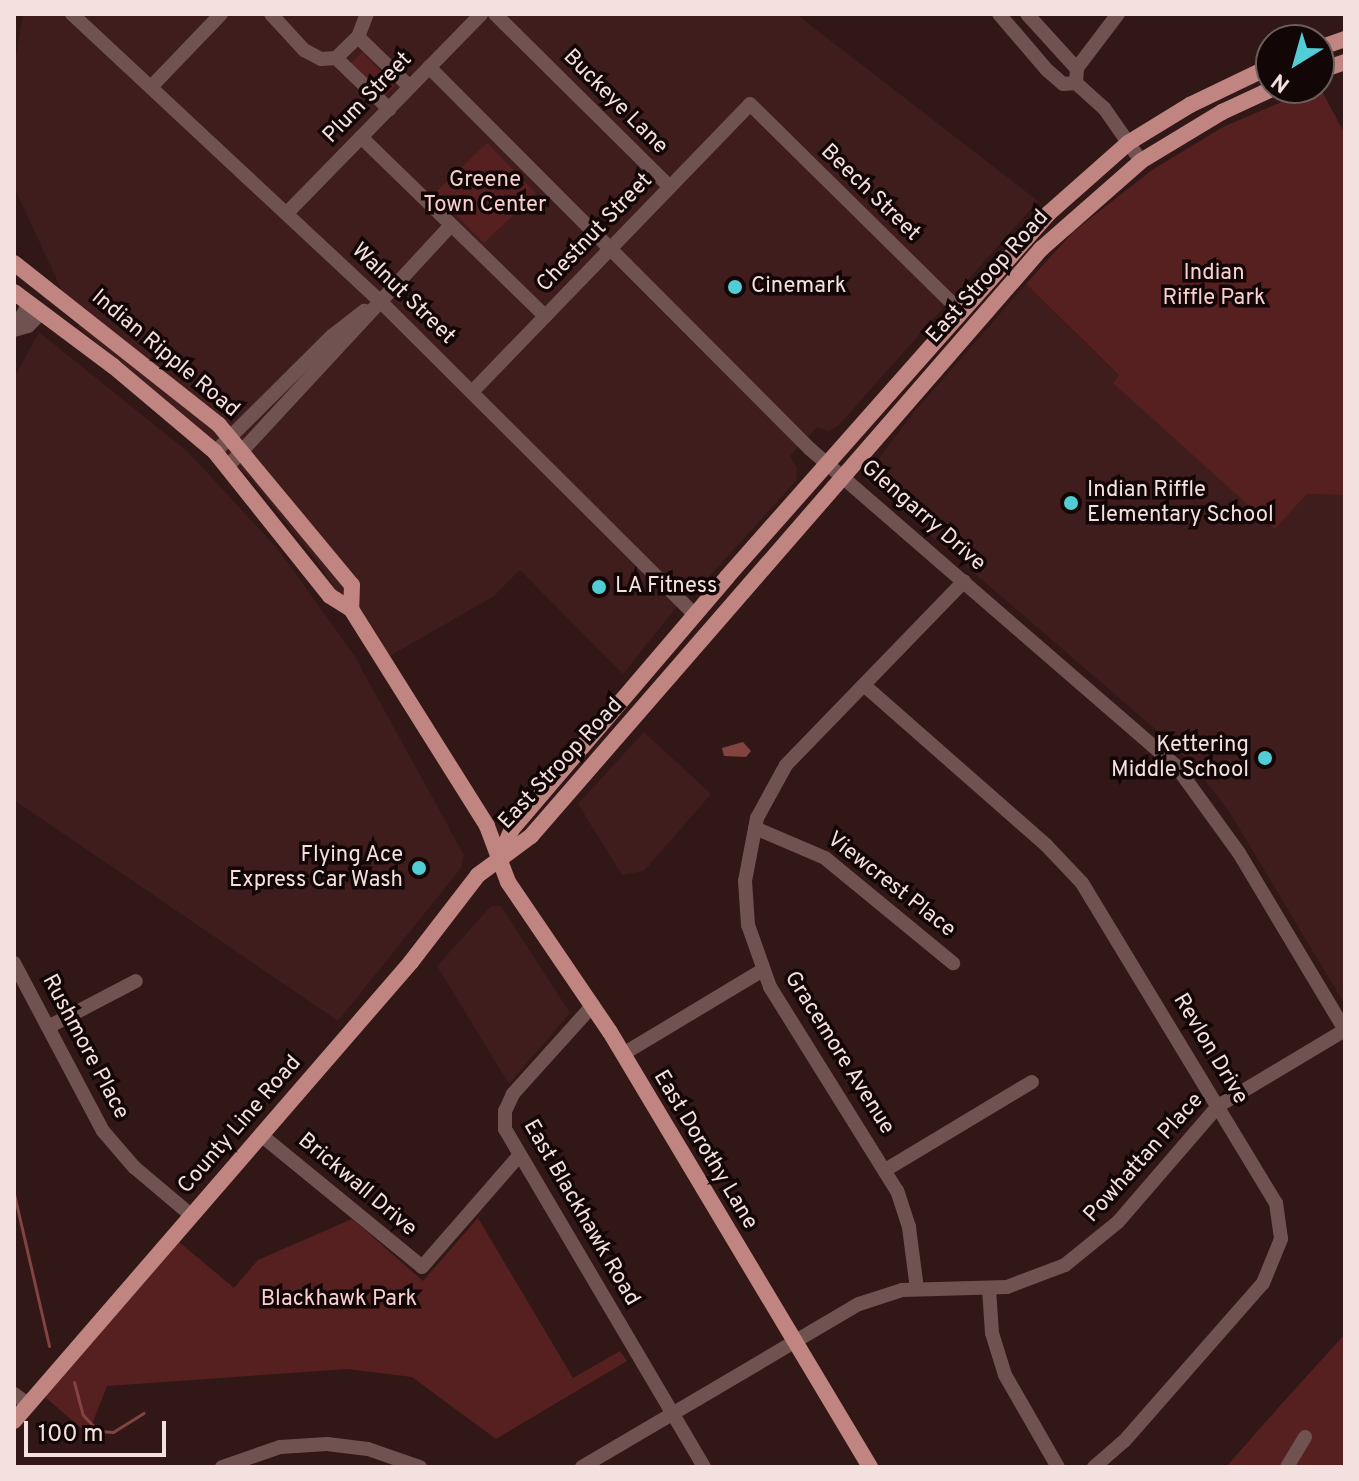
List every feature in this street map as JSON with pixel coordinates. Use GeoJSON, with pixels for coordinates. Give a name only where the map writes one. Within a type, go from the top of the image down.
{"type":"FeatureCollection","features":[{"type":"Feature","properties":{"kind":"main road","name":"East Stroop Road"},"geometry":{"type":"LineString","coordinates":[[499,858],[512,829],[826,462],[1049,213],[1128,143],[1190,105],[1255,74]]}},
{"type":"Feature","properties":{"kind":"main road","name":"East Stroop Road"},"geometry":{"type":"LineString","coordinates":[[499,858],[531,836],[1041,249],[1141,161],[1222,112],[1255,97]]}},
{"type":"Feature","properties":{"kind":"main road","name":"Indian Ripple Road"},"geometry":{"type":"LineString","coordinates":[[14,263],[83,313],[230,437],[352,585],[351,609]]}},
{"type":"Feature","properties":{"kind":"main road","name":"Indian Ripple Road"},"geometry":{"type":"LineString","coordinates":[[14,292],[215,452],[330,596],[351,609],[487,826],[499,858]]}},
{"type":"Feature","properties":{"kind":"main road"},"geometry":{"type":"LineString","coordinates":[[35,308],[47,298],[67,313],[83,313]]}},
{"type":"Feature","properties":{"kind":"main road"},"geometry":{"type":"LineString","coordinates":[[596,731],[624,729],[624,715],[634,703],[641,678]]}},
{"type":"Feature","properties":{"kind":"main road","name":"East Dorothy Lane"},"geometry":{"type":"LineString","coordinates":[[499,858],[508,882],[593,1005],[870,1467]]}},
{"type":"Feature","properties":{"kind":"main road","name":"County Line Road"},"geometry":{"type":"LineString","coordinates":[[14,1421],[411,962],[478,875],[499,858]]}},
{"type":"Feature","properties":{"kind":"street","name":"Walnut Street"},"geometry":{"type":"LineString","coordinates":[[72,14],[287,213],[373,305],[472,392],[695,615]]}},
{"type":"Feature","properties":{"kind":"street"},"geometry":{"type":"LineString","coordinates":[[151,87],[221,14]]}},
{"type":"Feature","properties":{"kind":"street"},"geometry":{"type":"LineString","coordinates":[[271,14],[304,50],[321,59],[336,58],[353,42],[367,14]]}},
{"type":"Feature","properties":{"kind":"street","name":"Plum Street"},"geometry":{"type":"LineString","coordinates":[[287,213],[481,14]]}},
{"type":"Feature","properties":{"kind":"street","name":"Buckeye Lane"},"geometry":{"type":"LineString","coordinates":[[495,14],[670,187]]}},
{"type":"Feature","properties":{"kind":"street"},"geometry":{"type":"LineString","coordinates":[[999,14],[1063,84],[1076,76],[1118,14]]}},
{"type":"Feature","properties":{"kind":"street"},"geometry":{"type":"LineString","coordinates":[[1027,14],[1104,108],[1141,161]]}},
{"type":"Feature","properties":{"kind":"street"},"geometry":{"type":"LineString","coordinates":[[353,42],[410,87]]}},
{"type":"Feature","properties":{"kind":"street"},"geometry":{"type":"LineString","coordinates":[[336,58],[389,109]]}},
{"type":"Feature","properties":{"kind":"street","name":"Glengarry Drive"},"geometry":{"type":"LineString","coordinates":[[429,67],[613,246],[826,462],[1176,766],[1239,853],[1345,1030]]}},
{"type":"Feature","properties":{"kind":"street","name":"Chestnut Street"},"geometry":{"type":"LineString","coordinates":[[472,392],[750,104]]}},
{"type":"Feature","properties":{"kind":"street","name":"Beech Street"},"geometry":{"type":"LineString","coordinates":[[750,104],[961,312]]}},
{"type":"Feature","properties":{"kind":"street"},"geometry":{"type":"LineString","coordinates":[[361,137],[545,316]]}},
{"type":"Feature","properties":{"kind":"street"},"geometry":{"type":"LineString","coordinates":[[228,466],[373,305],[451,225]]}},
{"type":"Feature","properties":{"kind":"street"},"geometry":{"type":"LineString","coordinates":[[215,452],[332,336],[373,305]]}},
{"type":"Feature","properties":{"kind":"street"},"geometry":{"type":"LineString","coordinates":[[14,330],[35,308]]}},
{"type":"Feature","properties":{"kind":"street","name":"Gracemore Avenue"},"geometry":{"type":"LineString","coordinates":[[917,1289],[909,1227],[887,1169],[821,1074],[763,970],[745,900],[755,828],[786,765],[964,581]]}},
{"type":"Feature","properties":{"kind":"street","name":"Revlon Drive"},"geometry":{"type":"LineString","coordinates":[[865,686],[1046,845],[1082,883],[1276,1203],[1282,1227],[1279,1253],[1263,1283],[1124,1441],[1094,1467]]}},
{"type":"Feature","properties":{"kind":"street","name":"Viewcrest Place"},"geometry":{"type":"LineString","coordinates":[[755,828],[825,858],[953,963]]}},
{"type":"Feature","properties":{"kind":"street","name":"Rushmore Place"},"geometry":{"type":"LineString","coordinates":[[14,963],[112,1143],[191,1215]]}},
{"type":"Feature","properties":{"kind":"street"},"geometry":{"type":"LineString","coordinates":[[623,1054],[763,970]]}},
{"type":"Feature","properties":{"kind":"street"},"geometry":{"type":"LineString","coordinates":[[48,1027],[136,981]]}},
{"type":"Feature","properties":{"kind":"street","name":"East Blackhawk Road"},"geometry":{"type":"LineString","coordinates":[[593,1005],[507,1105],[505,1129],[704,1467]]}},
{"type":"Feature","properties":{"kind":"street","name":"Powhattan Place"},"geometry":{"type":"LineString","coordinates":[[582,1467],[859,1304],[917,1289],[989,1289],[1029,1281],[1082,1255],[1118,1222],[1218,1106],[1345,1030]]}},
{"type":"Feature","properties":{"kind":"street"},"geometry":{"type":"LineString","coordinates":[[887,1169],[1032,1082]]}},
{"type":"Feature","properties":{"kind":"street","name":"Brickwall Drive"},"geometry":{"type":"LineString","coordinates":[[261,1135],[422,1267],[519,1156]]}},
{"type":"Feature","properties":{"kind":"street"},"geometry":{"type":"LineString","coordinates":[[989,1289],[992,1333],[1005,1375],[1058,1467]]}},
{"type":"Feature","properties":{"kind":"street"},"geometry":{"type":"LineString","coordinates":[[14,1394],[28,1404]]}},
{"type":"Feature","properties":{"kind":"street"},"geometry":{"type":"LineString","coordinates":[[1287,1467],[1305,1437]]}},
{"type":"Feature","properties":{"kind":"street"},"geometry":{"type":"LineString","coordinates":[[222,1467],[280,1447],[327,1444],[368,1449],[420,1467]]}},
{"type":"Feature","properties":{"kind":"shaded area"},"geometry":{"type":"Polygon","coordinates":[[[23,14],[796,14],[1038,201],[838,426],[828,431],[817,427],[790,456],[797,468],[796,481],[694,593],[686,595],[623,674],[520,570],[494,596],[383,660],[315,559],[250,478],[79,327],[14,187],[14,68],[23,14]]]}},
{"type":"Feature","properties":{"kind":"shaded area"},"geometry":{"type":"Polygon","coordinates":[[[1026,284],[1275,529],[1307,494],[1345,495],[1345,1005],[1230,813],[1202,776],[1168,740],[864,478],[915,411],[1026,284]]]}},
{"type":"Feature","properties":{"kind":"shaded area"},"geometry":{"type":"Polygon","coordinates":[[[39,332],[188,452],[277,548],[354,655],[464,855],[461,868],[338,1021],[14,800],[14,378],[39,332]]]}},
{"type":"Feature","properties":{"kind":"shaded area"},"geometry":{"type":"Polygon","coordinates":[[[644,732],[711,794],[644,871],[622,875],[578,804],[644,732]]]}},
{"type":"Feature","properties":{"kind":"shaded area"},"geometry":{"type":"Polygon","coordinates":[[[743,742],[751,751],[746,757],[724,756],[722,748],[743,742]]]}},
{"type":"Feature","properties":{"kind":"shaded area"},"geometry":{"type":"Polygon","coordinates":[[[491,906],[501,906],[570,1013],[509,1084],[437,966],[491,906]]]}},
{"type":"Feature","properties":{"kind":"green space"},"geometry":{"type":"Polygon","coordinates":[[[362,52],[395,86],[384,97],[350,64],[362,52]]]}},
{"type":"Feature","properties":{"kind":"green space","name":"Indian Riffle Park"},"geometry":{"type":"Polygon","coordinates":[[[1277,104],[1329,104],[1345,134],[1345,495],[1307,494],[1275,529],[1113,383],[1119,375],[1026,284],[1073,232],[1152,170],[1223,127],[1277,104]]]}},
{"type":"Feature","properties":{"kind":"green space","name":"Greene Town Center"},"geometry":{"type":"Polygon","coordinates":[[[487,143],[536,193],[484,243],[435,193],[487,143]]]}},
{"type":"Feature","properties":{"kind":"green space","name":"Blackhawk Park"},"geometry":{"type":"Polygon","coordinates":[[[478,1218],[573,1378],[620,1351],[627,1361],[496,1439],[412,1377],[347,1369],[107,1386],[88,1434],[45,1397],[179,1242],[234,1288],[258,1260],[352,1219],[423,1281],[478,1218]]]}},
{"type":"Feature","properties":{"kind":"green space"},"geometry":{"type":"Polygon","coordinates":[[[1345,1334],[1345,1467],[1226,1467],[1277,1409],[1345,1334]]]}},
{"type":"Feature","properties":{"kind":"waterway"},"geometry":{"type":"LineString","coordinates":[[14,1194],[49,1346]]}},
{"type":"Feature","properties":{"kind":"waterway"},"geometry":{"type":"LineString","coordinates":[[74,1382],[83,1415],[98,1431],[113,1432],[143,1413]]}},
{"type":"Feature","properties":{"kind":"place","name":"Cinemark"},"geometry":{"type":"Point","coordinates":[735,287]}},
{"type":"Feature","properties":{"kind":"place","name":"Indian Riffle Elementary School"},"geometry":{"type":"Point","coordinates":[1071,503]}},
{"type":"Feature","properties":{"kind":"place","name":"LA Fitness"},"geometry":{"type":"Point","coordinates":[599,587]}},
{"type":"Feature","properties":{"kind":"place","name":"Kettering Middle School"},"geometry":{"type":"Point","coordinates":[1265,758]}},
{"type":"Feature","properties":{"kind":"place","name":"Flying Ace Express Car Wash"},"geometry":{"type":"Point","coordinates":[419,868]}}]}
